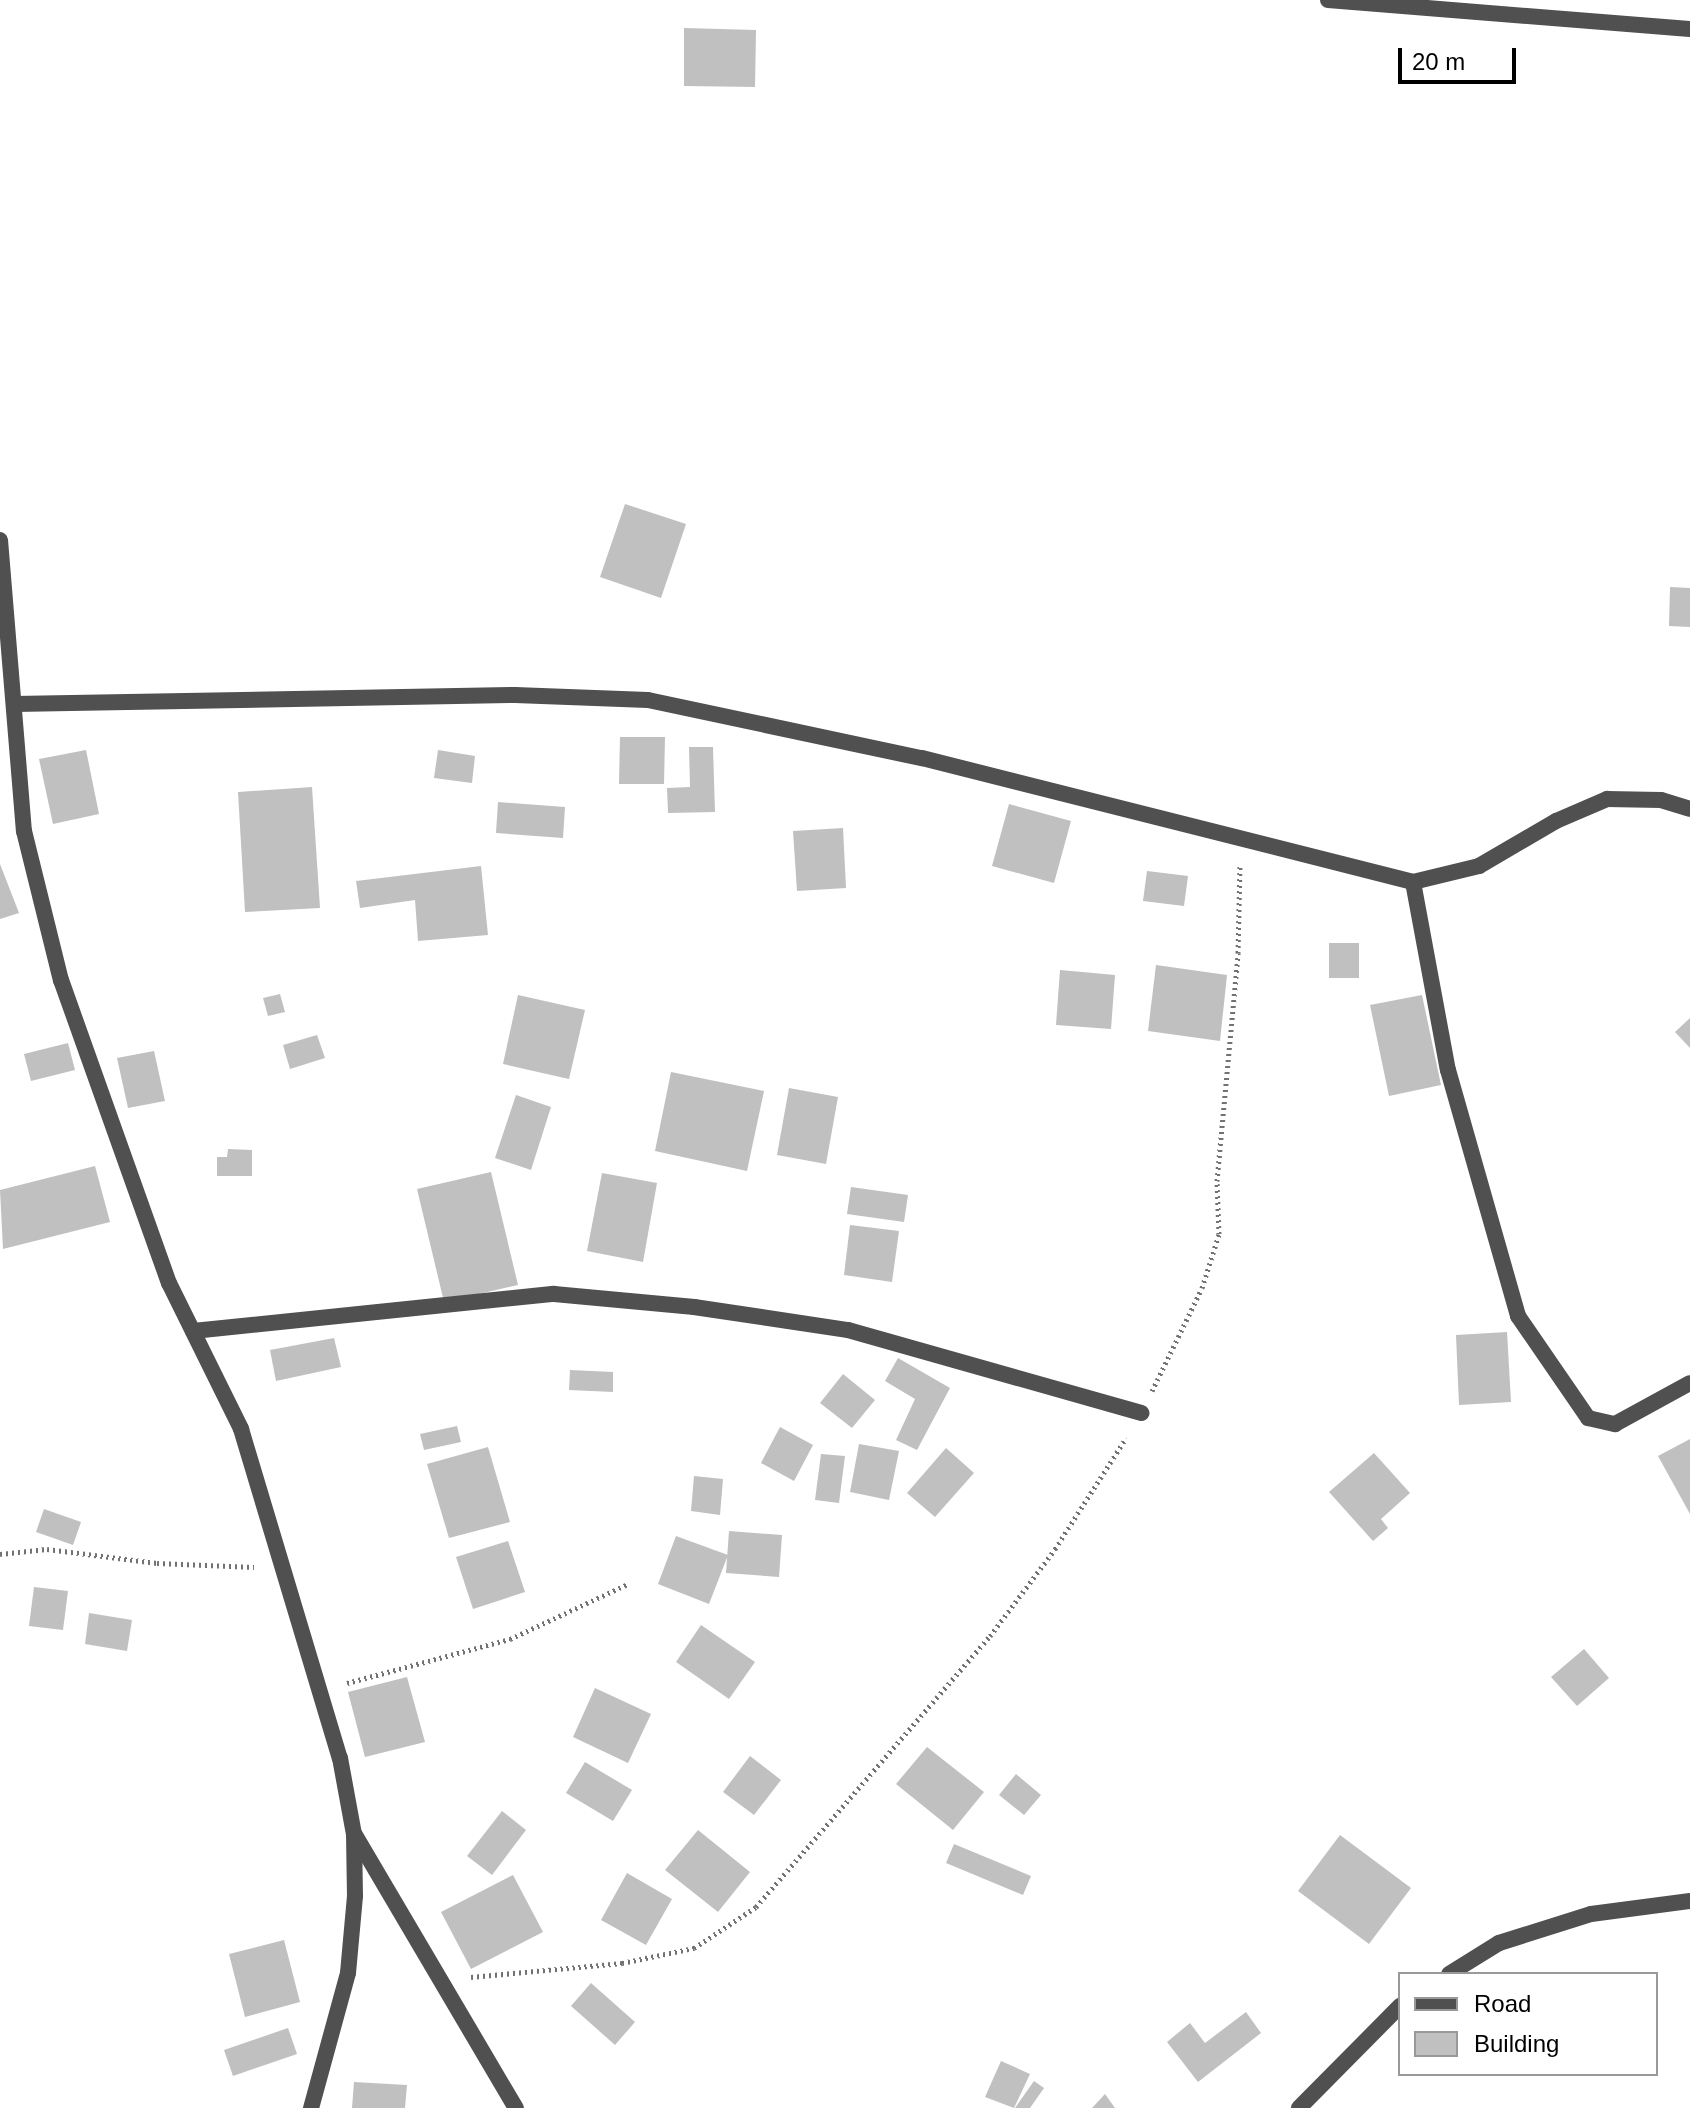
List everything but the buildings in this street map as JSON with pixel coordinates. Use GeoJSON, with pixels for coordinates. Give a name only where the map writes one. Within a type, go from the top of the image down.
{"type":"FeatureCollection","features":[{"type":"Feature","properties":{"kind":"street"},"geometry":{"type":"LineString","coordinates":[[1328,0],[1690,29]]}},
{"type":"Feature","properties":{"kind":"street"},"geometry":{"type":"LineString","coordinates":[[0,540],[6,678],[14,704],[24,831],[61,980],[169,1283],[241,1429],[282,1568],[323,1690],[354,1834],[348,1973],[311,2108]]}},
{"type":"Feature","properties":{"kind":"street"},"geometry":{"type":"LineString","coordinates":[[14,704],[515,695],[648,700],[922,758],[1241,842],[1413,882],[1479,866],[1556,821],[1607,799],[1661,800],[1690,809]]}},
{"type":"Feature","properties":{"kind":"street"},"geometry":{"type":"LineString","coordinates":[[1413,882],[1448,1070],[1518,1316],[1588,1418],[1615,1424],[1690,1383]]}},
{"type":"Feature","properties":{"kind":"street"},"geometry":{"type":"LineString","coordinates":[[193,1331],[554,1294],[694,1307],[848,1330],[1141,1413]]}},
{"type":"Feature","properties":{"kind":"street"},"geometry":{"type":"LineString","coordinates":[[354,1834],[516,2108]]}},
{"type":"Feature","properties":{"kind":"street"},"geometry":{"type":"LineString","coordinates":[[1452,1972],[1499,1943],[1591,1914],[1690,1901]]}},
{"type":"Feature","properties":{"kind":"street"},"geometry":{"type":"LineString","coordinates":[[1299,2108],[1398,2008]]}},
{"type":"Feature","properties":{"kind":"path"},"geometry":{"type":"LineString","coordinates":[[443,1980],[622,1963],[694,1948],[756,1907],[990,1636],[1055,1549],[1141,1413],[1202,1288],[1219,1234],[1217,1181],[1238,953],[1241,842]]}},
{"type":"Feature","properties":{"kind":"path"},"geometry":{"type":"LineString","coordinates":[[0,1554],[47,1549],[157,1563],[282,1568]]}},
{"type":"Feature","properties":{"kind":"path"},"geometry":{"type":"LineString","coordinates":[[323,1690],[510,1639],[628,1584]]}}]}
